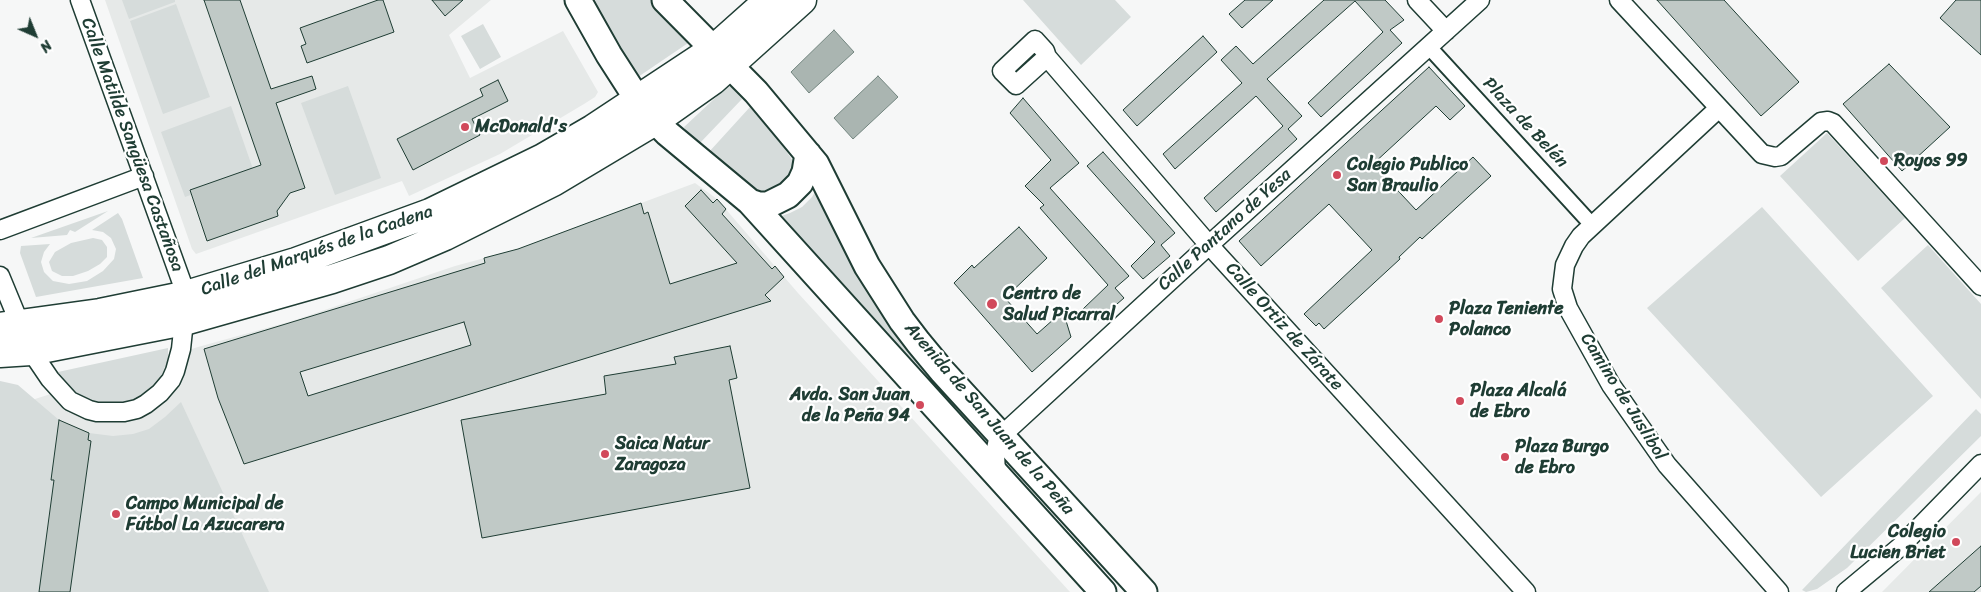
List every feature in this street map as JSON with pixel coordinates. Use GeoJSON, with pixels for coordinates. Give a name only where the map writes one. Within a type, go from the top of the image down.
{"type":"FeatureCollection","features":[{"type":"Feature","properties":{"kind":"main road","name":"Avenida de San Juan de la Peña"},"geometry":{"type":"LineString","coordinates":[[665,0],[766,103],[816,164],[830,196],[867,266],[902,321],[942,371],[1144,592]]}},
{"type":"Feature","properties":{"kind":"main road"},"geometry":{"type":"LineString","coordinates":[[722,57],[769,0]]}},
{"type":"Feature","properties":{"kind":"main road"},"geometry":{"type":"LineString","coordinates":[[722,57],[802,0]]}},
{"type":"Feature","properties":{"kind":"main road","name":"Avenida de San Juan de la Peña"},"geometry":{"type":"LineString","coordinates":[[579,1],[637,101],[655,121],[750,202],[1103,592]]}},
{"type":"Feature","properties":{"kind":"main road","name":"Calle del Marqués de la Cadena"},"geometry":{"type":"LineString","coordinates":[[9,326],[100,313],[184,309],[296,262],[430,213],[543,158],[637,101],[722,57]]}},
{"type":"Feature","properties":{"kind":"main road","name":"Calle del Marqués de la Cadena"},"geometry":{"type":"LineString","coordinates":[[0,353],[31,350],[184,309],[332,279],[389,260],[445,236],[553,182],[655,121],[698,91],[722,57]]}},
{"type":"Feature","properties":{"kind":"main road"},"geometry":{"type":"LineString","coordinates":[[750,202],[768,205],[788,196],[800,183],[806,172],[808,154]]}},
{"type":"Feature","properties":{"kind":"street","name":"Calle Matilde Sangüesa Castañosa"},"geometry":{"type":"LineString","coordinates":[[0,276],[9,326],[31,350],[50,380],[70,401],[97,412],[124,412],[136,409],[154,399],[171,380],[179,360],[184,309],[182,283],[80,0]]}},
{"type":"Feature","properties":{"kind":"street"},"geometry":{"type":"LineString","coordinates":[[1417,0],[1446,31]]}},
{"type":"Feature","properties":{"kind":"street","name":"Calle Pantano de Yesa"},"geometry":{"type":"LineString","coordinates":[[1001,436],[1208,245],[1480,0]]}},
{"type":"Feature","properties":{"kind":"street"},"geometry":{"type":"LineString","coordinates":[[1619,0],[1762,154],[1775,157],[1782,156],[1824,121],[1836,126],[1981,286]]}},
{"type":"Feature","properties":{"kind":"street","name":"Plaza de Belén"},"geometry":{"type":"LineString","coordinates":[[1429,47],[1593,226]]}},
{"type":"Feature","properties":{"kind":"street","name":"Calle Ortiz de Zárate"},"geometry":{"type":"LineString","coordinates":[[1047,58],[1208,245],[1526,592]]}},
{"type":"Feature","properties":{"kind":"street","name":"Camino de Juslibol"},"geometry":{"type":"LineString","coordinates":[[1719,108],[1578,240],[1566,265],[1562,289],[1568,308],[1611,385],[1667,466],[1779,592]]}},
{"type":"Feature","properties":{"kind":"street"},"geometry":{"type":"LineString","coordinates":[[0,230],[144,176]]}},
{"type":"Feature","properties":{"kind":"street"},"geometry":{"type":"LineString","coordinates":[[996,474],[995,454],[1001,436]]}},
{"type":"Feature","properties":{"kind":"street"},"geometry":{"type":"LineString","coordinates":[[1846,592],[1900,547],[1981,464]]}},
{"type":"Feature","properties":{"kind":"shaded area"},"geometry":{"type":"Polygon","coordinates":[[[105,0],[491,0],[449,35],[470,78],[563,31],[598,92],[595,97],[584,104],[500,154],[409,196],[402,181],[196,254],[192,249],[105,0]]]}},
{"type":"Feature","properties":{"kind":"shaded area"},"geometry":{"type":"Polygon","coordinates":[[[122,0],[175,0],[175,2],[129,19],[122,0]]]}},
{"type":"Feature","properties":{"kind":"shaded area"},"geometry":{"type":"Polygon","coordinates":[[[593,0],[656,0],[694,39],[635,79],[590,6],[593,0]]]}},
{"type":"Feature","properties":{"kind":"shaded area"},"geometry":{"type":"Polygon","coordinates":[[[1023,0],[1115,0],[1131,17],[1081,65],[1023,0]]]}},
{"type":"Feature","properties":{"kind":"shaded area"},"geometry":{"type":"Polygon","coordinates":[[[176,4],[210,97],[163,114],[130,21],[176,4]]]}},
{"type":"Feature","properties":{"kind":"shaded area"},"geometry":{"type":"Polygon","coordinates":[[[483,24],[501,57],[480,69],[461,36],[483,24]]]}},
{"type":"Feature","properties":{"kind":"shaded area"},"geometry":{"type":"Polygon","coordinates":[[[834,30],[854,52],[809,93],[791,72],[834,30]]]}},
{"type":"Feature","properties":{"kind":"shaded area"},"geometry":{"type":"Polygon","coordinates":[[[878,76],[898,97],[853,139],[834,118],[878,76]]]}},
{"type":"Feature","properties":{"kind":"shaded area"},"geometry":{"type":"Polygon","coordinates":[[[348,86],[381,178],[335,195],[301,103],[348,86]]]}},
{"type":"Feature","properties":{"kind":"shaded area"},"geometry":{"type":"Polygon","coordinates":[[[728,86],[742,99],[699,144],[689,135],[684,127],[728,86]]]}},
{"type":"Feature","properties":{"kind":"shaded area"},"geometry":{"type":"Polygon","coordinates":[[[231,106],[254,172],[185,197],[161,132],[231,106]]]}},
{"type":"Feature","properties":{"kind":"shaded area"},"geometry":{"type":"Polygon","coordinates":[[[750,107],[793,161],[793,168],[788,181],[767,192],[760,192],[751,188],[709,152],[750,107]]]}},
{"type":"Feature","properties":{"kind":"shaded area"},"geometry":{"type":"Polygon","coordinates":[[[1827,133],[1905,218],[1858,261],[1780,176],[1827,133]]]}},
{"type":"Feature","properties":{"kind":"shaded area"},"geometry":{"type":"Polygon","coordinates":[[[695,183],[717,199],[798,293],[1070,592],[0,592],[0,403],[35,399],[198,347],[292,321],[455,266],[518,249],[695,183]]]}},
{"type":"Feature","properties":{"kind":"shaded area"},"geometry":{"type":"Polygon","coordinates":[[[816,190],[990,436],[982,452],[773,219],[802,207],[816,190]]]}},
{"type":"Feature","properties":{"kind":"shaded area"},"geometry":{"type":"Polygon","coordinates":[[[1762,207],[1933,396],[1821,497],[1647,308],[1762,207]]]}},
{"type":"Feature","properties":{"kind":"shaded area"},"geometry":{"type":"Polygon","coordinates":[[[108,211],[75,232],[70,230],[67,235],[31,238],[108,211]]]}},
{"type":"Feature","properties":{"kind":"shaded area"},"geometry":{"type":"Polygon","coordinates":[[[118,213],[122,219],[143,278],[36,297],[20,253],[21,246],[50,244],[44,252],[41,262],[44,272],[53,281],[69,284],[87,281],[103,271],[114,259],[116,249],[111,238],[103,232],[92,230],[118,213]]]}},
{"type":"Feature","properties":{"kind":"shaded area"},"geometry":{"type":"Polygon","coordinates":[[[93,238],[102,240],[107,247],[107,257],[100,264],[88,271],[73,276],[62,276],[52,271],[49,262],[55,252],[71,243],[93,238]]]}},
{"type":"Feature","properties":{"kind":"shaded area"},"geometry":{"type":"Polygon","coordinates":[[[1928,245],[1981,304],[1981,399],[1881,288],[1928,245]]]}},
{"type":"Feature","properties":{"kind":"shaded area"},"geometry":{"type":"Polygon","coordinates":[[[168,348],[168,360],[159,380],[150,390],[131,402],[106,404],[84,399],[72,391],[58,372],[168,348]]]}},
{"type":"Feature","properties":{"kind":"shaded area","name":"Campo Municipal de Fútbol La Azucarera"},"geometry":{"type":"Polygon","coordinates":[[[0,381],[18,385],[59,420],[89,433],[113,436],[133,434],[149,429],[181,402],[269,592],[0,592],[0,381]]]}},
{"type":"Feature","properties":{"kind":"shaded area"},"geometry":{"type":"Polygon","coordinates":[[[1976,409],[1981,414],[1981,436],[1847,568],[1817,589],[1806,592],[1802,590],[1976,409]]]}},
{"type":"Feature","properties":{"kind":"shaded area","name":"Colegio Lucien Briet"},"geometry":{"type":"Polygon","coordinates":[[[1981,492],[1981,592],[1882,592],[1981,492]]]}},
{"type":"Feature","properties":{"kind":"building"},"geometry":{"type":"Polygon","coordinates":[[[204,0],[240,0],[271,89],[312,76],[316,89],[276,103],[305,188],[290,193],[277,211],[278,216],[207,241],[190,190],[261,165],[204,0]]]}},
{"type":"Feature","properties":{"kind":"building"},"geometry":{"type":"Polygon","coordinates":[[[378,0],[383,0],[394,32],[307,63],[301,46],[306,44],[300,28],[378,0]]]}},
{"type":"Feature","properties":{"kind":"building"},"geometry":{"type":"Polygon","coordinates":[[[432,0],[463,0],[445,16],[432,0]]]}},
{"type":"Feature","properties":{"kind":"building"},"geometry":{"type":"Polygon","coordinates":[[[1245,0],[1273,0],[1242,28],[1229,14],[1245,0]]]}},
{"type":"Feature","properties":{"kind":"building"},"geometry":{"type":"Polygon","coordinates":[[[1324,0],[1385,0],[1404,20],[1390,30],[1402,43],[1321,117],[1308,103],[1383,32],[1355,1],[1267,79],[1302,116],[1288,129],[1297,139],[1216,212],[1204,198],[1283,126],[1256,96],[1175,169],[1163,154],[1242,83],[1221,60],[1236,46],[1253,64],[1324,0]]]}},
{"type":"Feature","properties":{"kind":"building"},"geometry":{"type":"Polygon","coordinates":[[[1657,0],[1724,0],[1799,82],[1761,116],[1657,0]]]}},
{"type":"Feature","properties":{"kind":"building"},"geometry":{"type":"Polygon","coordinates":[[[1956,0],[1981,0],[1981,55],[1940,18],[1956,0]]]}},
{"type":"Feature","properties":{"kind":"building"},"geometry":{"type":"Polygon","coordinates":[[[1203,36],[1217,52],[1137,126],[1123,110],[1203,36]]]}},
{"type":"Feature","properties":{"kind":"building"},"geometry":{"type":"Polygon","coordinates":[[[1889,64],[1950,127],[1902,171],[1843,104],[1889,64]]]}},
{"type":"Feature","properties":{"kind":"building"},"geometry":{"type":"Polygon","coordinates":[[[1429,67],[1465,106],[1450,120],[1436,106],[1373,164],[1416,210],[1473,157],[1491,176],[1422,239],[1420,237],[1399,257],[1400,259],[1324,329],[1319,323],[1316,326],[1304,314],[1372,250],[1329,204],[1261,266],[1239,241],[1429,67]]]}},
{"type":"Feature","properties":{"kind":"building"},"geometry":{"type":"Polygon","coordinates":[[[498,80],[508,101],[472,119],[480,135],[413,170],[397,139],[483,96],[480,89],[498,80]]]}},
{"type":"Feature","properties":{"kind":"building"},"geometry":{"type":"Polygon","coordinates":[[[1023,98],[1079,163],[1050,188],[1129,276],[1115,288],[1124,298],[1096,322],[1083,309],[1108,285],[1040,208],[1044,205],[1025,186],[1051,160],[1010,113],[1023,98]]]}},
{"type":"Feature","properties":{"kind":"building"},"geometry":{"type":"Polygon","coordinates":[[[1103,152],[1175,233],[1161,245],[1170,256],[1143,279],[1131,266],[1155,242],[1087,166],[1103,152]]]}},
{"type":"Feature","properties":{"kind":"building"},"geometry":{"type":"Polygon","coordinates":[[[701,190],[713,203],[717,199],[726,209],[722,214],[772,269],[775,266],[784,277],[765,295],[771,301],[244,464],[218,398],[204,349],[485,263],[484,258],[518,249],[641,203],[644,214],[648,212],[670,284],[737,263],[685,206],[701,190]],[[464,322],[300,372],[308,396],[471,345],[464,322]]]}},
{"type":"Feature","properties":{"kind":"building","name":"Centro de Salud Picarral"},"geometry":{"type":"Polygon","coordinates":[[[1019,227],[1047,258],[1005,298],[1037,334],[1063,311],[1071,337],[1032,372],[954,283],[972,265],[974,268],[1019,227]]]}},
{"type":"Feature","properties":{"kind":"building","name":"Saica Natur Zaragoza"},"geometry":{"type":"Polygon","coordinates":[[[730,346],[737,378],[729,380],[750,488],[482,538],[461,420],[606,394],[604,376],[676,364],[674,357],[730,346]]]}},
{"type":"Feature","properties":{"kind":"building"},"geometry":{"type":"Polygon","coordinates":[[[59,420],[89,433],[88,440],[91,441],[70,592],[39,592],[54,480],[51,480],[59,420]]]}},
{"type":"Feature","properties":{"kind":"building"},"geometry":{"type":"Polygon","coordinates":[[[1981,546],[1981,586],[1974,592],[1929,592],[1981,546]]]}},
{"type":"Feature","properties":{"kind":"place","name":"McDonald's"},"geometry":{"type":"Point","coordinates":[465,127]}},
{"type":"Feature","properties":{"kind":"place","name":"Royos 99"},"geometry":{"type":"Point","coordinates":[1884,161]}},
{"type":"Feature","properties":{"kind":"place","name":"Colegio Publico San Braulio"},"geometry":{"type":"Point","coordinates":[1337,175]}},
{"type":"Feature","properties":{"kind":"place","name":"Centro de Salud Picarral"},"geometry":{"type":"Point","coordinates":[992,304]}},
{"type":"Feature","properties":{"kind":"place","name":"Plaza Teniente Polanco"},"geometry":{"type":"Point","coordinates":[1439,319]}},
{"type":"Feature","properties":{"kind":"place","name":"Plaza Alcalá de Ebro"},"geometry":{"type":"Point","coordinates":[1460,401]}},
{"type":"Feature","properties":{"kind":"place","name":"Avda. San Juan de la Peña 94"},"geometry":{"type":"Point","coordinates":[920,405]}},
{"type":"Feature","properties":{"kind":"place","name":"Saica Natur Zaragoza"},"geometry":{"type":"Point","coordinates":[605,454]}},
{"type":"Feature","properties":{"kind":"place","name":"Plaza Burgo de Ebro"},"geometry":{"type":"Point","coordinates":[1505,457]}},
{"type":"Feature","properties":{"kind":"place","name":"Campo Municipal de Fútbol La Azucarera"},"geometry":{"type":"Point","coordinates":[116,514]}},
{"type":"Feature","properties":{"kind":"place","name":"Colegio Lucien Briet"},"geometry":{"type":"Point","coordinates":[1956,542]}}]}
